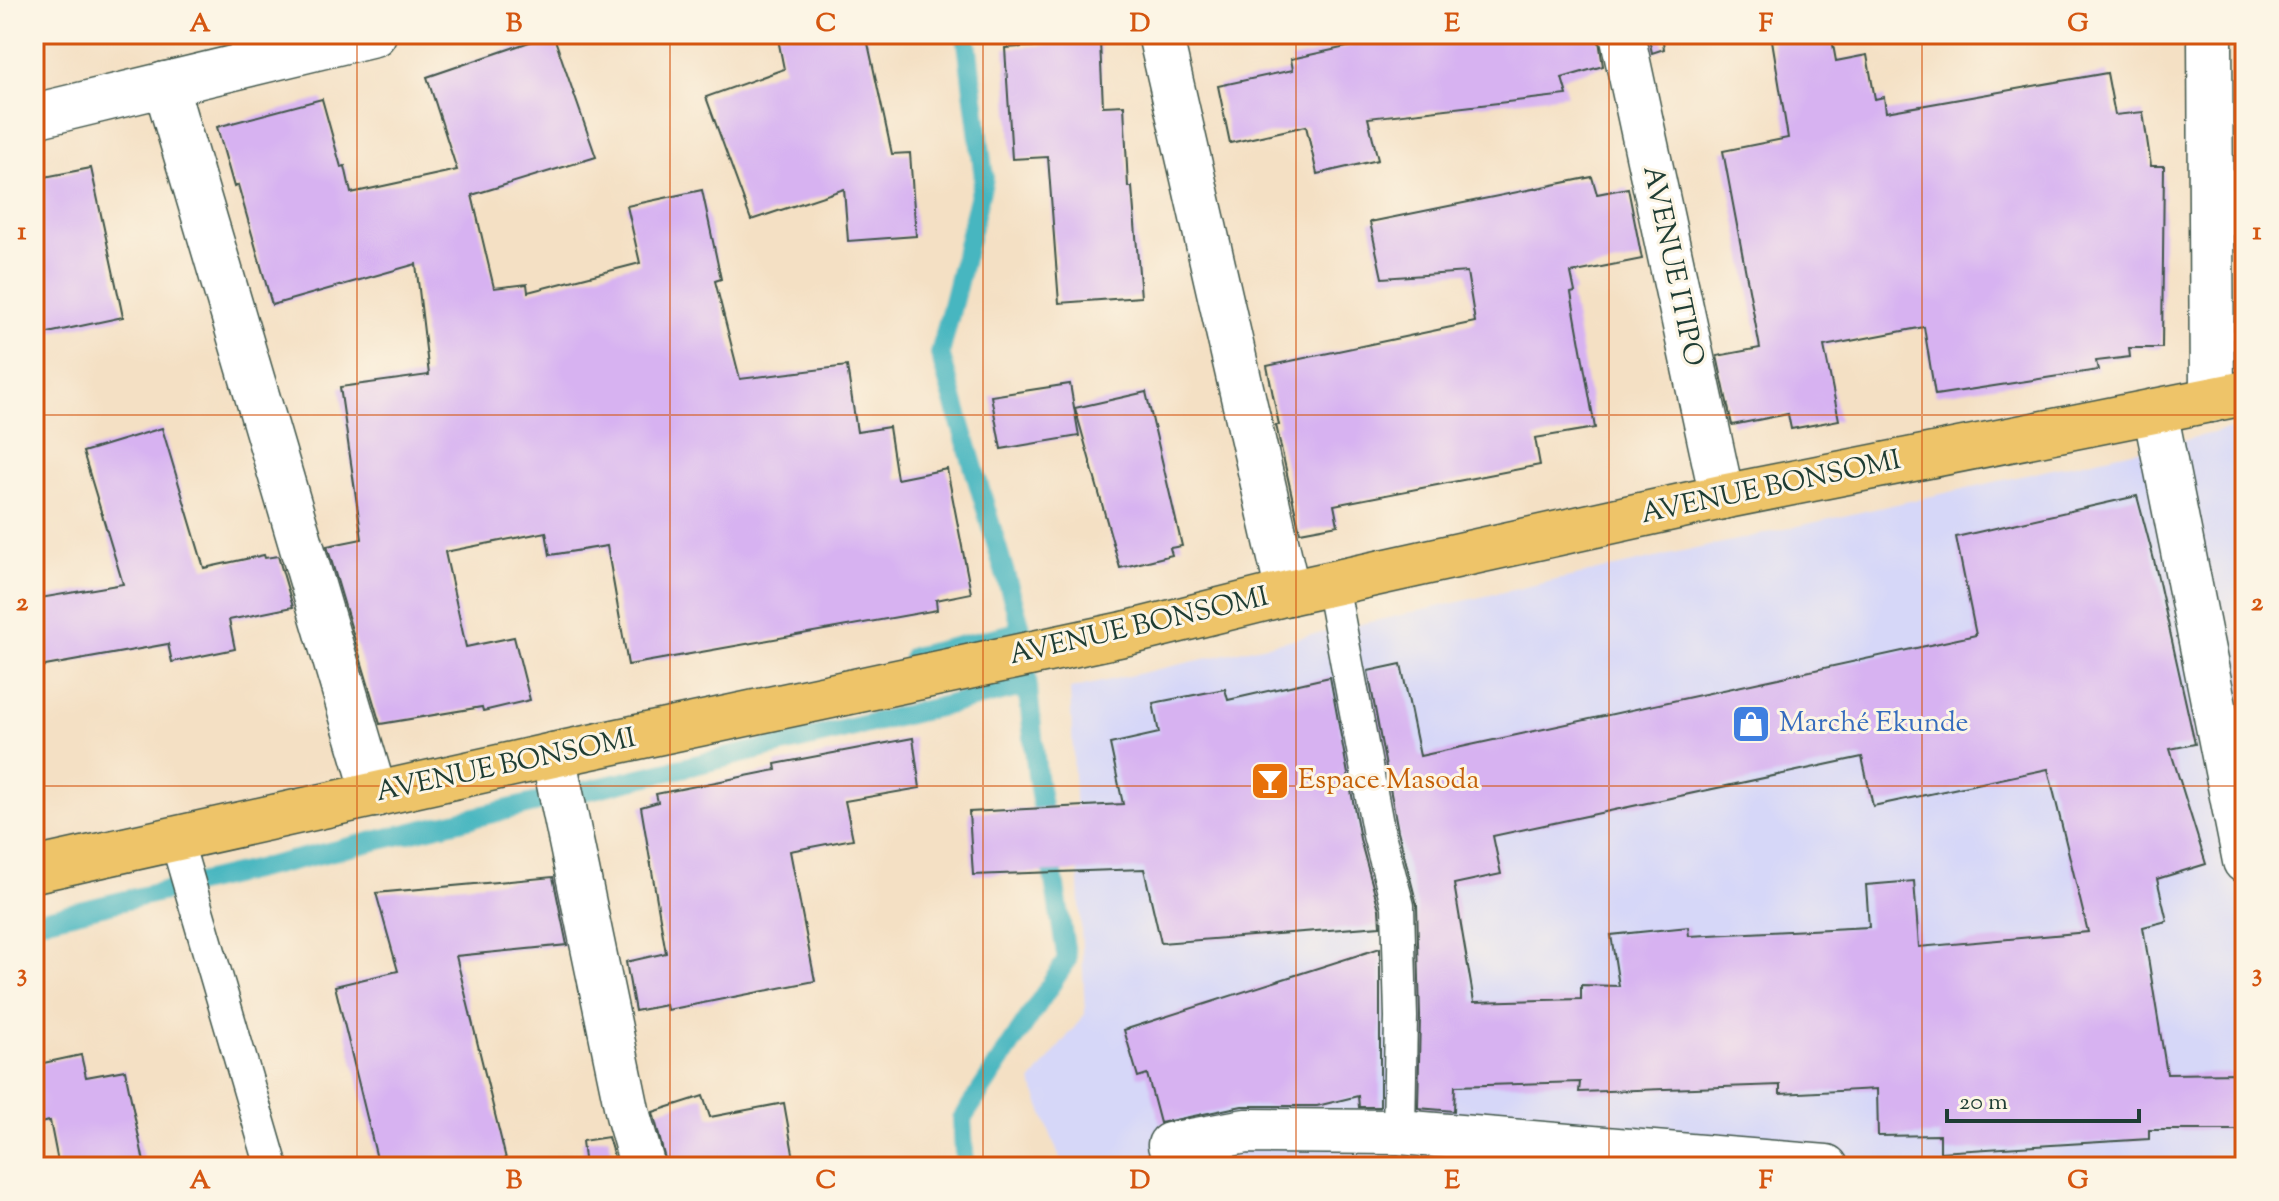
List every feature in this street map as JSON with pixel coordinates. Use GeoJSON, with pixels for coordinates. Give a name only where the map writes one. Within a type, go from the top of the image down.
{"type":"FeatureCollection","features":[{"type":"Feature","properties":{"kind":"main road","name":"AVENUE BONSOMI"},"geometry":{"type":"LineString","coordinates":[[34,870],[553,755],[1128,633],[1288,593],[1722,497],[2228,396]]}},
{"type":"Feature","properties":{"kind":"street"},"geometry":{"type":"LineString","coordinates":[[34,116],[374,34]]}},
{"type":"Feature","properties":{"kind":"street"},"geometry":{"type":"LineString","coordinates":[[1160,34],[1288,593]]}},
{"type":"Feature","properties":{"kind":"street","name":"AVENUE ITIPO"},"geometry":{"type":"LineString","coordinates":[[1622,34],[1722,497]]}},
{"type":"Feature","properties":{"kind":"street"},"geometry":{"type":"LineString","coordinates":[[2210,34],[2228,396]]}},
{"type":"Feature","properties":{"kind":"street"},"geometry":{"type":"LineString","coordinates":[[165,84],[375,795]]}},
{"type":"Feature","properties":{"kind":"street"},"geometry":{"type":"LineString","coordinates":[[2155,411],[2245,861]]}},
{"type":"Feature","properties":{"kind":"street"},"geometry":{"type":"LineString","coordinates":[[553,755],[628,1115],[643,1167]]}},
{"type":"Feature","properties":{"kind":"street"},"geometry":{"type":"LineString","coordinates":[[1170,1145],[1246,1131],[1399,1132],[1826,1167]]}},
{"type":"Feature","properties":{"kind":"lane"},"geometry":{"type":"LineString","coordinates":[[1332,584],[1379,835],[1398,906],[1401,1017],[1399,1132]]}},
{"type":"Feature","properties":{"kind":"lane"},"geometry":{"type":"LineString","coordinates":[[176,839],[272,1167]]}},
{"type":"Feature","properties":{"kind":"shaded area"},"geometry":{"type":"Polygon","coordinates":[[[2245,426],[2245,1167],[1063,1167],[1031,1082],[1085,1014],[1070,689],[2245,426]]]}},
{"type":"Feature","properties":{"kind":"building"},"geometry":{"type":"Polygon","coordinates":[[[553,34],[596,157],[472,195],[494,288],[527,284],[528,292],[640,263],[627,206],[702,190],[721,279],[715,281],[740,379],[847,366],[857,432],[889,427],[897,479],[947,469],[971,593],[936,600],[937,610],[628,665],[607,546],[550,555],[546,532],[445,552],[466,647],[514,637],[530,700],[483,711],[482,707],[380,724],[327,546],[362,539],[340,387],[429,375],[416,264],[272,305],[238,185],[234,187],[217,127],[322,99],[351,193],[457,170],[427,77],[553,34]]]}},
{"type":"Feature","properties":{"kind":"building"},"geometry":{"type":"Polygon","coordinates":[[[777,34],[866,34],[892,154],[910,153],[916,236],[848,241],[844,189],[751,220],[706,97],[784,69],[777,34]]]}},
{"type":"Feature","properties":{"kind":"building"},"geometry":{"type":"Polygon","coordinates":[[[1406,34],[1598,34],[1603,66],[1562,78],[1567,95],[1368,118],[1378,160],[1317,174],[1306,126],[1230,143],[1218,86],[1293,70],[1291,59],[1406,34]]]}},
{"type":"Feature","properties":{"kind":"building"},"geometry":{"type":"Polygon","coordinates":[[[1648,34],[1662,34],[1664,49],[1652,53],[1648,34]]]}},
{"type":"Feature","properties":{"kind":"building"},"geometry":{"type":"Polygon","coordinates":[[[1771,34],[1831,34],[1836,61],[1867,55],[1875,99],[1884,97],[1886,112],[2107,73],[2115,115],[2143,112],[2151,166],[2164,166],[2162,348],[2129,348],[2130,357],[2096,361],[2098,370],[1935,395],[1924,327],[1824,346],[1839,420],[1791,429],[1788,414],[1732,425],[1717,356],[1760,348],[1723,151],[1788,138],[1771,34]]]}},
{"type":"Feature","properties":{"kind":"building"},"geometry":{"type":"Polygon","coordinates":[[[1100,42],[1103,106],[1124,105],[1128,187],[1132,187],[1141,297],[1059,303],[1048,157],[1012,159],[1005,48],[1100,42]]]}},
{"type":"Feature","properties":{"kind":"building"},"geometry":{"type":"Polygon","coordinates":[[[91,168],[123,317],[34,336],[34,179],[91,168]]]}},
{"type":"Feature","properties":{"kind":"building"},"geometry":{"type":"Polygon","coordinates":[[[1592,177],[1597,194],[1628,188],[1642,259],[1571,273],[1575,292],[1571,293],[1595,428],[1535,438],[1540,465],[1334,505],[1338,525],[1300,532],[1276,425],[1279,425],[1267,366],[1475,322],[1467,272],[1382,278],[1370,222],[1592,177]]]}},
{"type":"Feature","properties":{"kind":"building"},"geometry":{"type":"Polygon","coordinates":[[[1070,384],[1079,436],[1001,449],[991,396],[1070,384]]]}},
{"type":"Feature","properties":{"kind":"building"},"geometry":{"type":"Polygon","coordinates":[[[1146,392],[1182,546],[1170,548],[1172,555],[1120,568],[1075,408],[1146,392]]]}},
{"type":"Feature","properties":{"kind":"building"},"geometry":{"type":"Polygon","coordinates":[[[162,428],[204,568],[264,555],[265,558],[278,556],[293,607],[229,620],[235,649],[172,662],[168,644],[34,668],[34,599],[123,584],[83,452],[162,428]]]}},
{"type":"Feature","properties":{"kind":"building"},"geometry":{"type":"Polygon","coordinates":[[[2137,496],[2195,744],[2170,749],[2206,864],[2157,879],[2167,921],[2143,927],[2167,1074],[2240,1073],[2241,1130],[2149,1130],[2149,1139],[1940,1152],[1940,1135],[1878,1136],[1877,1089],[1780,1094],[1780,1085],[1579,1092],[1580,1082],[1455,1086],[1454,1111],[1418,1108],[1420,1016],[1417,905],[1398,831],[1368,671],[1401,664],[1420,756],[1976,635],[1956,537],[2137,496]],[[1862,757],[1493,836],[1501,874],[1454,884],[1474,1002],[1581,999],[1581,985],[1619,986],[1611,935],[1688,927],[1689,936],[1869,927],[1866,885],[1914,881],[1919,947],[2088,932],[2048,769],[1873,806],[1862,757]]]}},
{"type":"Feature","properties":{"kind":"building"},"geometry":{"type":"Polygon","coordinates":[[[1330,677],[1360,839],[1379,909],[1380,926],[1161,943],[1144,869],[973,875],[969,812],[1123,804],[1110,744],[1159,733],[1153,703],[1225,689],[1228,700],[1330,677]]]}},
{"type":"Feature","properties":{"kind":"building"},"geometry":{"type":"Polygon","coordinates":[[[913,738],[920,788],[845,801],[853,839],[790,851],[815,981],[667,1010],[666,1005],[635,1011],[626,962],[666,953],[641,807],[658,802],[656,794],[776,770],[775,764],[913,738]]]}},
{"type":"Feature","properties":{"kind":"building"},"geometry":{"type":"Polygon","coordinates":[[[553,877],[567,945],[456,956],[508,1167],[379,1167],[335,986],[398,971],[376,893],[553,877]]]}},
{"type":"Feature","properties":{"kind":"building"},"geometry":{"type":"Polygon","coordinates":[[[1380,948],[1380,1107],[1359,1107],[1358,1096],[1317,1106],[1242,1106],[1160,1123],[1147,1074],[1138,1077],[1124,1030],[1380,948]]]}},
{"type":"Feature","properties":{"kind":"building"},"geometry":{"type":"Polygon","coordinates":[[[81,1055],[86,1077],[125,1070],[145,1167],[59,1167],[50,1121],[34,1124],[34,1065],[81,1055]]]}},
{"type":"Feature","properties":{"kind":"building"},"geometry":{"type":"Polygon","coordinates":[[[703,1096],[710,1117],[784,1103],[794,1159],[748,1167],[667,1167],[653,1112],[703,1096]]]}},
{"type":"Feature","properties":{"kind":"building"},"geometry":{"type":"Polygon","coordinates":[[[608,1137],[617,1167],[585,1167],[582,1141],[608,1137]]]}},
{"type":"Feature","properties":{"kind":"waterway"},"geometry":{"type":"LineString","coordinates":[[965,1167],[962,1119],[1067,960],[1037,776],[1022,631],[940,354],[984,178],[966,34]]}},
{"type":"Feature","properties":{"kind":"waterway"},"geometry":{"type":"LineString","coordinates":[[913,657],[1022,631]]}},
{"type":"Feature","properties":{"kind":"waterway"},"geometry":{"type":"LineString","coordinates":[[34,922],[1027,686]]}},
{"type":"Feature","properties":{"kind":"place","name":"Marché Ekunde"},"geometry":{"type":"Point","coordinates":[1751,724]}},
{"type":"Feature","properties":{"kind":"place","name":"Espace Masoda"},"geometry":{"type":"Point","coordinates":[1270,781]}}]}
